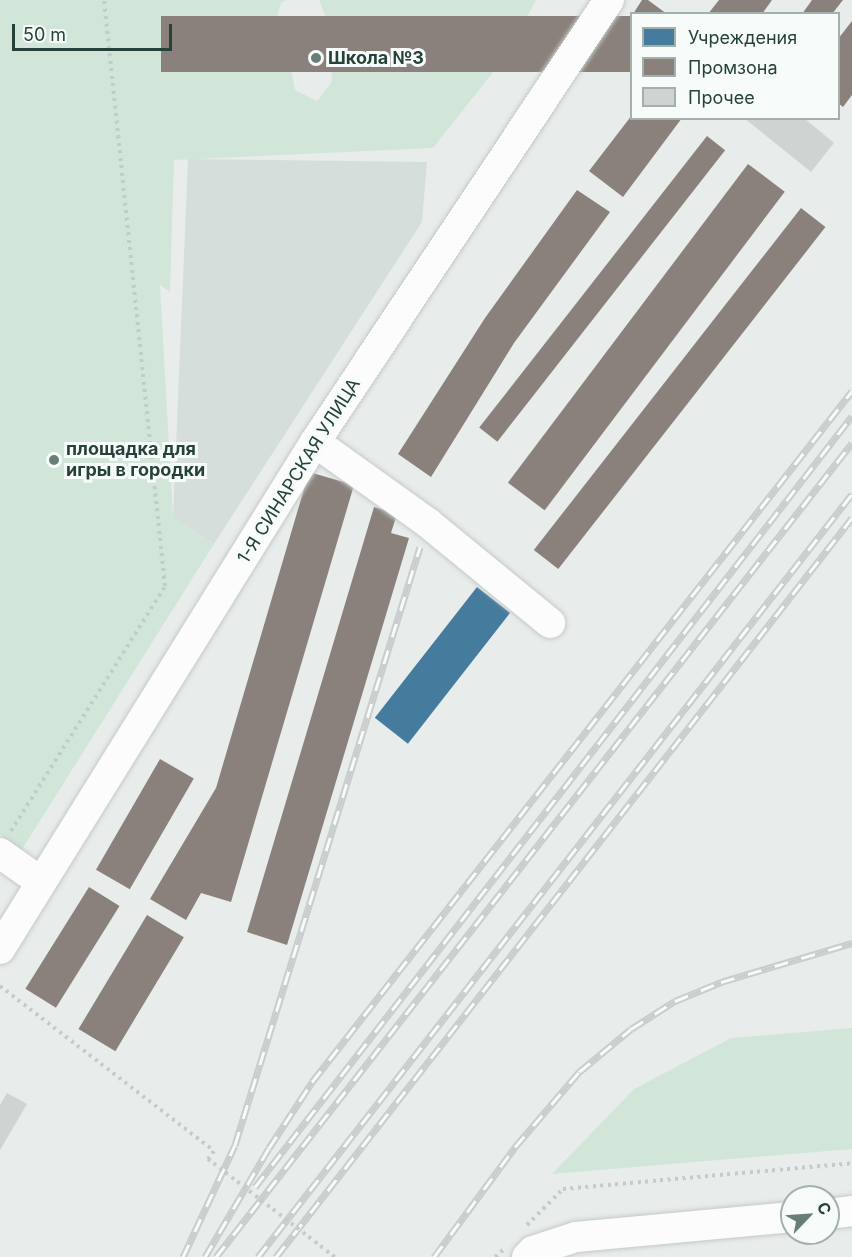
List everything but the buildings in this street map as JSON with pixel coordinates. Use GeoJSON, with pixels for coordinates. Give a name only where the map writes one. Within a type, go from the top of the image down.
{"type":"FeatureCollection","features":[{"type":"Feature","properties":{"kind":"street","name":"1-Я СИНАРСКАЯ УЛИЦА"},"geometry":{"type":"LineString","coordinates":[[0,949],[315,442],[609,0]]}},
{"type":"Feature","properties":{"kind":"street"},"geometry":{"type":"LineString","coordinates":[[315,442],[428,523],[550,623]]}},
{"type":"Feature","properties":{"kind":"street"},"geometry":{"type":"LineString","coordinates":[[3,846],[41,882]]}},
{"type":"Feature","properties":{"kind":"street"},"geometry":{"type":"LineString","coordinates":[[517,1246],[532,1251],[576,1237],[780,1218]]}},
{"type":"Feature","properties":{"kind":"path"},"geometry":{"type":"LineString","coordinates":[[3,846],[165,585],[104,0]]}},
{"type":"Feature","properties":{"kind":"path"},"geometry":{"type":"LineString","coordinates":[[0,986],[214,1151],[208,1159],[335,1257]]}},
{"type":"Feature","properties":{"kind":"path"},"geometry":{"type":"LineString","coordinates":[[495,1257],[517,1246],[563,1189],[852,1163]]}},
{"type":"Feature","properties":{"kind":"shaded area"},"geometry":{"type":"Polygon","coordinates":[[[188,159],[427,162],[422,222],[214,544],[173,517],[188,159]]]}},
{"type":"Feature","properties":{"kind":"green space"},"geometry":{"type":"Polygon","coordinates":[[[0,0],[287,0],[281,3],[274,27],[289,56],[295,90],[317,101],[331,83],[334,39],[319,0],[536,0],[509,52],[433,148],[174,160],[170,292],[160,285],[173,517],[214,544],[21,851],[0,834],[0,0]]]}},
{"type":"Feature","properties":{"kind":"green space"},"geometry":{"type":"Polygon","coordinates":[[[852,1028],[852,1149],[552,1174],[634,1089],[731,1038],[852,1028]]]}},
{"type":"Feature","properties":{"kind":"railway"},"geometry":{"type":"LineString","coordinates":[[205,1257],[269,1148],[312,1082],[852,391]]}},
{"type":"Feature","properties":{"kind":"railway"},"geometry":{"type":"LineString","coordinates":[[255,1187],[852,416]]}},
{"type":"Feature","properties":{"kind":"railway"},"geometry":{"type":"LineString","coordinates":[[216,1257],[852,443]]}},
{"type":"Feature","properties":{"kind":"railway"},"geometry":{"type":"LineString","coordinates":[[258,1257],[852,494]]}},
{"type":"Feature","properties":{"kind":"railway"},"geometry":{"type":"LineString","coordinates":[[276,1257],[852,518]]}},
{"type":"Feature","properties":{"kind":"railway"},"geometry":{"type":"LineString","coordinates":[[183,1257],[235,1145],[420,547]]}},
{"type":"Feature","properties":{"kind":"railway"},"geometry":{"type":"LineString","coordinates":[[434,1257],[515,1147],[579,1072],[631,1029],[675,1001],[721,982],[852,943]]}},
{"type":"Feature","properties":{"kind":"place","name":"Школа №3"},"geometry":{"type":"Point","coordinates":[316,58]}},
{"type":"Feature","properties":{"kind":"place","name":"площадка для игры в городки"},"geometry":{"type":"Point","coordinates":[54,460]}}]}
